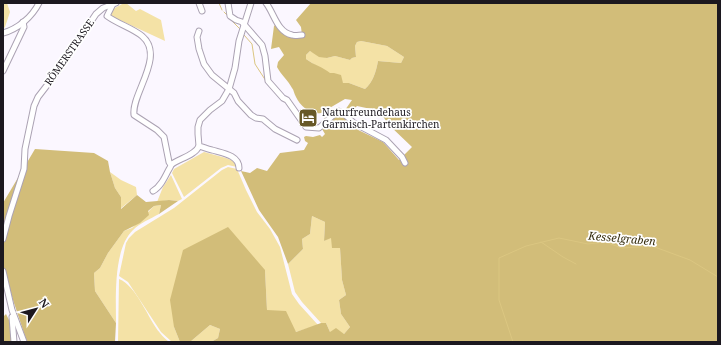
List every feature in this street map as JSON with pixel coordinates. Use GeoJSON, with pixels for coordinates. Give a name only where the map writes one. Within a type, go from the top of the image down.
{"type":"FeatureCollection","features":[{"type":"Feature","properties":{"kind":"street"},"geometry":{"type":"LineString","coordinates":[[3,33],[23,22],[33,14],[39,3]]}},
{"type":"Feature","properties":{"kind":"street"},"geometry":{"type":"LineString","coordinates":[[199,3],[202,11]]}},
{"type":"Feature","properties":{"kind":"street"},"geometry":{"type":"LineString","coordinates":[[228,3],[230,16],[242,22],[263,48],[268,81],[283,98],[287,100],[306,127],[319,128],[338,111],[343,113],[354,123],[386,140],[402,157],[404,163]]}},
{"type":"Feature","properties":{"kind":"street"},"geometry":{"type":"LineString","coordinates":[[153,191],[160,184],[171,165],[198,149],[198,127],[200,120],[210,110],[222,102],[229,88],[236,68],[239,41],[251,3]]}},
{"type":"Feature","properties":{"kind":"street"},"geometry":{"type":"LineString","coordinates":[[266,3],[271,9],[280,29],[292,36],[302,35]]}},
{"type":"Feature","properties":{"kind":"street"},"geometry":{"type":"LineString","coordinates":[[107,16],[115,4]]}},
{"type":"Feature","properties":{"kind":"street","name":"RÖMERSTRASSE"},"geometry":{"type":"LineString","coordinates":[[3,239],[24,169],[25,149],[34,106],[43,90],[56,75],[94,16],[100,10],[115,4]]}},
{"type":"Feature","properties":{"kind":"street"},"geometry":{"type":"LineString","coordinates":[[100,10],[107,16],[143,36],[148,43],[150,59],[143,84],[133,106],[134,115],[157,130],[164,137],[169,162],[171,165]]}},
{"type":"Feature","properties":{"kind":"street"},"geometry":{"type":"LineString","coordinates":[[3,71],[24,27],[23,22]]}},
{"type":"Feature","properties":{"kind":"street"},"geometry":{"type":"LineString","coordinates":[[199,31],[197,41],[204,64],[212,75],[229,88],[236,95],[238,101],[252,115],[256,118],[263,119],[275,129],[297,140]]}},
{"type":"Feature","properties":{"kind":"street"},"geometry":{"type":"LineString","coordinates":[[199,146],[226,152],[236,161],[239,168]]}},
{"type":"Feature","properties":{"kind":"street"},"geometry":{"type":"LineString","coordinates":[[3,271],[12,310],[24,342]]}},
{"type":"Feature","properties":{"kind":"street"},"geometry":{"type":"LineString","coordinates":[[12,310],[14,342]]}},
{"type":"Feature","properties":{"kind":"shaded area"},"geometry":{"type":"Polygon","coordinates":[[[3,3],[7,3],[10,12],[3,29],[3,3]]]}},
{"type":"Feature","properties":{"kind":"shaded area"},"geometry":{"type":"Polygon","coordinates":[[[124,3],[136,11],[140,9],[161,20],[165,41],[111,16],[110,13],[113,9],[124,3]]]}},
{"type":"Feature","properties":{"kind":"shaded area"},"geometry":{"type":"Polygon","coordinates":[[[311,3],[718,3],[718,342],[211,342],[218,338],[220,329],[210,325],[190,342],[180,342],[174,327],[170,300],[183,250],[228,227],[265,270],[267,310],[286,311],[296,332],[321,323],[326,323],[330,332],[336,328],[344,334],[350,327],[341,314],[339,300],[346,295],[342,280],[340,248],[332,248],[331,238],[324,241],[325,222],[312,216],[310,234],[302,239],[303,249],[288,264],[278,237],[259,210],[241,171],[250,173],[257,168],[267,171],[280,153],[304,150],[308,143],[305,141],[304,137],[320,135],[322,137],[325,134],[322,129],[338,111],[347,116],[350,126],[383,142],[399,160],[412,147],[389,125],[382,115],[371,109],[357,106],[348,115],[345,110],[352,100],[345,99],[321,113],[313,113],[300,104],[290,85],[277,67],[278,62],[284,55],[279,47],[271,49],[274,26],[277,23],[286,32],[302,35],[301,27],[296,20],[311,3]],[[361,41],[357,42],[355,46],[356,57],[350,60],[335,56],[327,58],[319,57],[310,51],[306,55],[306,59],[330,73],[341,75],[343,83],[349,83],[365,89],[374,76],[378,61],[401,63],[404,57],[387,46],[361,41]]]}},
{"type":"Feature","properties":{"kind":"shaded area"},"geometry":{"type":"Polygon","coordinates":[[[361,41],[387,46],[404,57],[401,63],[378,61],[374,76],[365,89],[349,83],[343,83],[306,59],[306,55],[310,51],[327,58],[335,56],[350,60],[356,57],[355,46],[357,42],[361,41]]]}},
{"type":"Feature","properties":{"kind":"shaded area"},"geometry":{"type":"Polygon","coordinates":[[[35,149],[94,153],[108,161],[115,188],[121,197],[121,209],[137,195],[146,202],[169,200],[178,201],[159,214],[161,205],[154,206],[148,211],[149,215],[140,223],[124,231],[108,253],[100,268],[94,273],[95,291],[116,323],[115,342],[27,342],[3,264],[3,203],[35,149]]]}},
{"type":"Feature","properties":{"kind":"shaded area"},"geometry":{"type":"Polygon","coordinates":[[[204,152],[236,162],[237,167],[228,165],[221,168],[184,197],[172,173],[174,169],[204,152]]]}},
{"type":"Feature","properties":{"kind":"shaded area"},"geometry":{"type":"Polygon","coordinates":[[[228,167],[237,169],[257,212],[270,229],[280,247],[292,294],[318,325],[296,332],[267,310],[265,270],[174,327],[180,342],[172,342],[161,332],[128,282],[119,276],[126,243],[135,232],[174,208],[222,170],[228,167]]]}},
{"type":"Feature","properties":{"kind":"shaded area"},"geometry":{"type":"Polygon","coordinates":[[[110,172],[121,180],[136,187],[137,195],[120,209],[121,197],[115,188],[110,172]]]}},
{"type":"Feature","properties":{"kind":"shaded area"},"geometry":{"type":"Polygon","coordinates":[[[171,175],[182,199],[178,201],[169,200],[157,202],[163,187],[171,175]]]}},
{"type":"Feature","properties":{"kind":"shaded area"},"geometry":{"type":"Polygon","coordinates":[[[161,205],[159,214],[142,223],[133,230],[122,249],[117,274],[116,323],[95,291],[94,273],[100,268],[108,253],[124,231],[132,228],[154,206],[161,205]]]}},
{"type":"Feature","properties":{"kind":"shaded area"},"geometry":{"type":"Polygon","coordinates":[[[312,216],[325,222],[324,241],[331,237],[340,248],[342,280],[346,295],[339,300],[341,314],[350,327],[344,334],[330,332],[326,323],[321,323],[295,292],[288,264],[303,249],[302,239],[310,234],[312,216]]]}},
{"type":"Feature","properties":{"kind":"shaded area"},"geometry":{"type":"Polygon","coordinates":[[[119,279],[131,288],[137,295],[162,336],[169,342],[118,342],[119,279]]]}},
{"type":"Feature","properties":{"kind":"shaded area"},"geometry":{"type":"Polygon","coordinates":[[[6,314],[10,322],[12,342],[3,342],[3,317],[6,314]]]}},
{"type":"Feature","properties":{"kind":"shaded area"},"geometry":{"type":"Polygon","coordinates":[[[210,325],[220,329],[218,338],[211,342],[190,342],[210,325]]]}},
{"type":"Feature","properties":{"kind":"waterway"},"geometry":{"type":"LineString","coordinates":[[219,3],[222,10]]}},
{"type":"Feature","properties":{"kind":"waterway"},"geometry":{"type":"LineString","coordinates":[[224,12],[228,16]]}},
{"type":"Feature","properties":{"kind":"waterway"},"geometry":{"type":"LineString","coordinates":[[230,19],[240,29]]}},
{"type":"Feature","properties":{"kind":"waterway"},"geometry":{"type":"LineString","coordinates":[[244,35],[252,44],[255,64],[266,81]]}},
{"type":"Feature","properties":{"kind":"waterway"},"geometry":{"type":"LineString","coordinates":[[268,84],[280,98]]}},
{"type":"Feature","properties":{"kind":"waterway"},"geometry":{"type":"LineString","coordinates":[[322,122],[329,112],[337,109]]}},
{"type":"Feature","properties":{"kind":"waterway"},"geometry":{"type":"LineString","coordinates":[[340,109],[345,110],[347,113]]}},
{"type":"Feature","properties":{"kind":"waterway","name":"Kesselgraben"},"geometry":{"type":"LineString","coordinates":[[513,342],[499,300],[499,258],[526,246],[559,238],[588,244],[605,242],[622,248],[652,246],[690,260],[718,277]]}},
{"type":"Feature","properties":{"kind":"waterway"},"geometry":{"type":"LineString","coordinates":[[541,242],[576,264]]}},
{"type":"Feature","properties":{"kind":"waterway"},"geometry":{"type":"LineString","coordinates":[[19,322],[27,342]]}},
{"type":"Feature","properties":{"kind":"place","name":"Naturfreundehaus Garmisch-Partenkirchen"},"geometry":{"type":"Point","coordinates":[308,118]}}]}
